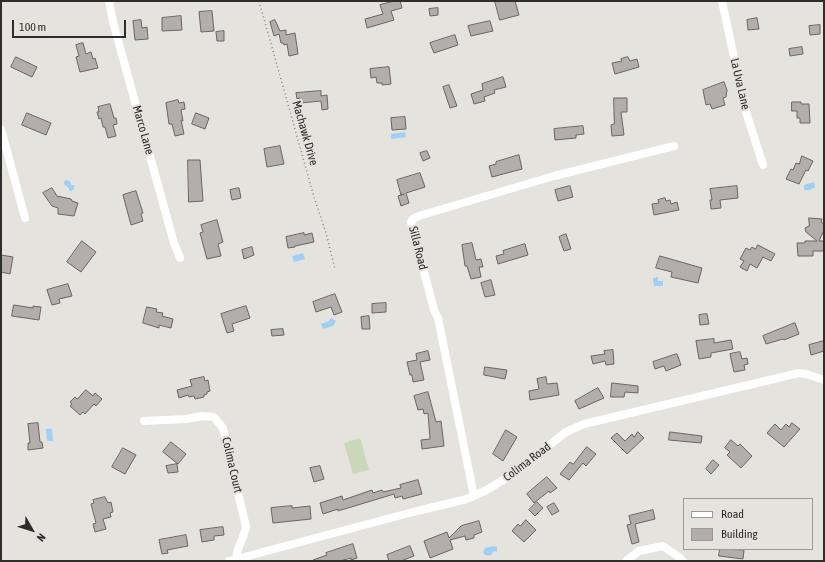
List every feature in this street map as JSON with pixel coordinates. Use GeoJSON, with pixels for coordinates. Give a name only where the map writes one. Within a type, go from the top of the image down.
{"type":"FeatureCollection","features":[{"type":"Feature","properties":{"kind":"street","name":"Marco Lane"},"geometry":{"type":"LineString","coordinates":[[109,1],[112,22],[174,243],[180,258]]}},
{"type":"Feature","properties":{"kind":"street","name":"La Uva Lane"},"geometry":{"type":"LineString","coordinates":[[722,1],[746,109],[763,166]]}},
{"type":"Feature","properties":{"kind":"street"},"geometry":{"type":"LineString","coordinates":[[1,129],[25,218]]}},
{"type":"Feature","properties":{"kind":"street","name":"Silla Road"},"geometry":{"type":"LineString","coordinates":[[474,496],[438,318],[434,310],[411,222],[414,218],[422,215],[554,176],[674,146]]}},
{"type":"Feature","properties":{"kind":"street","name":"Colima Road"},"geometry":{"type":"LineString","coordinates":[[233,560],[474,496],[517,472],[566,432],[584,424],[799,373],[824,380]]}},
{"type":"Feature","properties":{"kind":"street","name":"Colima Court"},"geometry":{"type":"LineString","coordinates":[[144,421],[186,419],[202,416],[214,417],[223,428],[246,528],[244,538],[233,560]]}},
{"type":"Feature","properties":{"kind":"street"},"geometry":{"type":"LineString","coordinates":[[626,561],[639,551],[663,546],[683,561]]}},
{"type":"Feature","properties":{"kind":"path","name":"Machawk Drive"},"geometry":{"type":"LineString","coordinates":[[259,1],[335,269]]}},
{"type":"Feature","properties":{"kind":"green space"},"geometry":{"type":"Polygon","coordinates":[[[360,438],[369,470],[353,474],[344,443],[360,438]]]}},
{"type":"Feature","properties":{"kind":"water"},"geometry":{"type":"Polygon","coordinates":[[[405,132],[406,137],[391,139],[391,134],[405,132]]]}},
{"type":"Feature","properties":{"kind":"water"},"geometry":{"type":"Polygon","coordinates":[[[65,180],[70,181],[71,185],[74,185],[74,189],[72,191],[70,191],[64,184],[65,180]]]}},
{"type":"Feature","properties":{"kind":"water"},"geometry":{"type":"Polygon","coordinates":[[[814,182],[815,187],[810,190],[804,190],[804,185],[814,182]]]}},
{"type":"Feature","properties":{"kind":"water"},"geometry":{"type":"Polygon","coordinates":[[[303,253],[305,259],[294,262],[292,256],[303,253]]]}},
{"type":"Feature","properties":{"kind":"water"},"geometry":{"type":"Polygon","coordinates":[[[658,277],[658,281],[663,281],[663,286],[654,286],[653,278],[658,277]]]}},
{"type":"Feature","properties":{"kind":"water"},"geometry":{"type":"Polygon","coordinates":[[[331,318],[336,321],[333,326],[323,329],[321,324],[329,321],[331,318]]]}},
{"type":"Feature","properties":{"kind":"water"},"geometry":{"type":"Polygon","coordinates":[[[46,429],[52,429],[53,441],[47,441],[46,429]]]}},
{"type":"Feature","properties":{"kind":"water"},"geometry":{"type":"Polygon","coordinates":[[[494,546],[497,547],[497,552],[494,551],[488,556],[485,555],[483,552],[485,548],[494,546]]]}},
{"type":"Feature","properties":{"kind":"building"},"geometry":{"type":"Polygon","coordinates":[[[400,1],[402,8],[391,11],[394,20],[367,28],[365,19],[383,14],[380,5],[400,1]]]}},
{"type":"Feature","properties":{"kind":"building"},"geometry":{"type":"Polygon","coordinates":[[[495,1],[515,1],[519,15],[500,20],[495,1]]]}},
{"type":"Feature","properties":{"kind":"building"},"geometry":{"type":"Polygon","coordinates":[[[438,8],[438,15],[430,16],[429,9],[438,8]]]}},
{"type":"Feature","properties":{"kind":"building"},"geometry":{"type":"Polygon","coordinates":[[[212,11],[214,31],[201,32],[199,12],[212,11]]]}},
{"type":"Feature","properties":{"kind":"building"},"geometry":{"type":"Polygon","coordinates":[[[181,16],[182,30],[162,31],[162,18],[181,16]]]}},
{"type":"Feature","properties":{"kind":"building"},"geometry":{"type":"Polygon","coordinates":[[[757,18],[759,29],[748,30],[747,20],[757,18]]]}},
{"type":"Feature","properties":{"kind":"building"},"geometry":{"type":"Polygon","coordinates":[[[141,20],[142,28],[147,27],[148,39],[135,40],[133,21],[141,20]]]}},
{"type":"Feature","properties":{"kind":"building"},"geometry":{"type":"Polygon","coordinates":[[[275,20],[280,31],[286,30],[286,35],[295,33],[298,54],[289,56],[287,44],[284,45],[281,43],[279,34],[274,36],[270,22],[275,20]]]}},
{"type":"Feature","properties":{"kind":"building"},"geometry":{"type":"Polygon","coordinates":[[[490,21],[493,31],[471,36],[468,26],[490,21]]]}},
{"type":"Feature","properties":{"kind":"building"},"geometry":{"type":"Polygon","coordinates":[[[820,25],[820,34],[810,35],[809,26],[820,25]]]}},
{"type":"Feature","properties":{"kind":"building"},"geometry":{"type":"Polygon","coordinates":[[[224,31],[224,41],[217,41],[216,32],[224,31]]]}},
{"type":"Feature","properties":{"kind":"building"},"geometry":{"type":"Polygon","coordinates":[[[455,35],[458,45],[434,53],[430,43],[455,35]]]}},
{"type":"Feature","properties":{"kind":"building"},"geometry":{"type":"Polygon","coordinates":[[[83,43],[86,54],[91,52],[93,59],[95,58],[98,68],[80,72],[76,57],[79,56],[76,45],[83,43]]]}},
{"type":"Feature","properties":{"kind":"building"},"geometry":{"type":"Polygon","coordinates":[[[802,47],[803,54],[790,56],[789,49],[802,47]]]}},
{"type":"Feature","properties":{"kind":"building"},"geometry":{"type":"Polygon","coordinates":[[[16,57],[37,67],[32,77],[11,67],[16,57]]]}},
{"type":"Feature","properties":{"kind":"building"},"geometry":{"type":"Polygon","coordinates":[[[628,57],[630,61],[637,59],[639,67],[615,74],[612,63],[622,61],[621,59],[628,57]]]}},
{"type":"Feature","properties":{"kind":"building"},"geometry":{"type":"Polygon","coordinates":[[[389,67],[391,84],[382,85],[382,83],[377,83],[376,77],[371,78],[370,69],[389,67]]]}},
{"type":"Feature","properties":{"kind":"building"},"geometry":{"type":"Polygon","coordinates":[[[503,77],[506,87],[494,90],[495,93],[484,97],[485,101],[474,104],[471,94],[483,90],[482,84],[503,77]]]}},
{"type":"Feature","properties":{"kind":"building"},"geometry":{"type":"Polygon","coordinates":[[[724,82],[727,90],[726,97],[723,98],[725,105],[712,109],[710,104],[706,105],[703,90],[724,82]]]}},
{"type":"Feature","properties":{"kind":"building"},"geometry":{"type":"Polygon","coordinates":[[[449,85],[457,106],[450,108],[443,87],[449,85]]]}},
{"type":"Feature","properties":{"kind":"building"},"geometry":{"type":"Polygon","coordinates":[[[321,91],[321,96],[327,95],[328,109],[322,110],[321,101],[301,103],[300,98],[297,99],[296,93],[321,91]]]}},
{"type":"Feature","properties":{"kind":"building"},"geometry":{"type":"Polygon","coordinates":[[[614,98],[627,98],[627,112],[621,112],[624,135],[612,136],[611,125],[614,124],[614,98]]]}},
{"type":"Feature","properties":{"kind":"building"},"geometry":{"type":"Polygon","coordinates":[[[178,100],[179,103],[184,102],[185,109],[181,110],[183,121],[181,120],[184,134],[175,136],[172,124],[169,124],[166,103],[178,100]]]}},
{"type":"Feature","properties":{"kind":"building"},"geometry":{"type":"Polygon","coordinates":[[[792,102],[809,104],[810,123],[800,123],[800,118],[797,118],[797,111],[792,111],[792,102]]]}},
{"type":"Feature","properties":{"kind":"building"},"geometry":{"type":"Polygon","coordinates":[[[110,104],[117,124],[113,125],[116,136],[108,138],[105,127],[103,127],[101,118],[99,119],[97,112],[99,112],[98,107],[110,104]]]}},
{"type":"Feature","properties":{"kind":"building"},"geometry":{"type":"Polygon","coordinates":[[[27,113],[51,123],[46,135],[22,125],[27,113]]]}},
{"type":"Feature","properties":{"kind":"building"},"geometry":{"type":"Polygon","coordinates":[[[196,113],[209,118],[205,129],[192,124],[196,113]]]}},
{"type":"Feature","properties":{"kind":"building"},"geometry":{"type":"Polygon","coordinates":[[[405,117],[406,129],[392,130],[391,118],[405,117]]]}},
{"type":"Feature","properties":{"kind":"building"},"geometry":{"type":"Polygon","coordinates":[[[583,126],[584,134],[576,135],[576,138],[555,140],[554,129],[583,126]]]}},
{"type":"Feature","properties":{"kind":"building"},"geometry":{"type":"Polygon","coordinates":[[[280,146],[284,164],[267,167],[264,149],[280,146]]]}},
{"type":"Feature","properties":{"kind":"building"},"geometry":{"type":"Polygon","coordinates":[[[427,151],[430,158],[423,161],[420,153],[427,151]]]}},
{"type":"Feature","properties":{"kind":"building"},"geometry":{"type":"Polygon","coordinates":[[[519,155],[522,169],[492,177],[489,166],[496,164],[496,162],[519,155]]]}},
{"type":"Feature","properties":{"kind":"building"},"geometry":{"type":"Polygon","coordinates":[[[802,156],[813,161],[808,171],[806,170],[799,184],[786,179],[796,163],[799,164],[802,156]]]}},
{"type":"Feature","properties":{"kind":"building"},"geometry":{"type":"Polygon","coordinates":[[[188,160],[200,160],[203,201],[189,202],[188,160]]]}},
{"type":"Feature","properties":{"kind":"building"},"geometry":{"type":"Polygon","coordinates":[[[420,173],[425,187],[406,193],[409,203],[401,206],[398,196],[401,195],[397,180],[420,173]]]}},
{"type":"Feature","properties":{"kind":"building"},"geometry":{"type":"Polygon","coordinates":[[[570,186],[573,197],[558,201],[555,190],[570,186]]]}},
{"type":"Feature","properties":{"kind":"building"},"geometry":{"type":"Polygon","coordinates":[[[737,186],[738,198],[720,200],[721,208],[711,209],[710,200],[712,200],[710,189],[737,186]]]}},
{"type":"Feature","properties":{"kind":"building"},"geometry":{"type":"Polygon","coordinates":[[[52,188],[57,196],[71,199],[72,201],[78,203],[74,216],[58,214],[58,208],[52,206],[43,193],[52,188]]]}},
{"type":"Feature","properties":{"kind":"building"},"geometry":{"type":"Polygon","coordinates":[[[239,188],[241,198],[232,200],[230,190],[239,188]]]}},
{"type":"Feature","properties":{"kind":"building"},"geometry":{"type":"Polygon","coordinates":[[[136,191],[143,213],[141,214],[143,221],[131,225],[123,195],[136,191]]]}},
{"type":"Feature","properties":{"kind":"building"},"geometry":{"type":"Polygon","coordinates":[[[665,198],[666,201],[670,200],[671,204],[677,202],[679,210],[654,215],[652,204],[659,203],[658,200],[665,198]]]}},
{"type":"Feature","properties":{"kind":"building"},"geometry":{"type":"Polygon","coordinates":[[[809,218],[822,219],[821,222],[824,224],[824,230],[819,241],[824,241],[824,251],[813,251],[813,256],[798,256],[797,243],[817,241],[806,232],[805,228],[809,226],[809,218]]]}},
{"type":"Feature","properties":{"kind":"building"},"geometry":{"type":"Polygon","coordinates":[[[217,220],[223,242],[218,244],[221,256],[207,259],[200,233],[203,232],[201,225],[217,220]]]}},
{"type":"Feature","properties":{"kind":"building"},"geometry":{"type":"Polygon","coordinates":[[[304,233],[304,235],[312,233],[314,242],[288,248],[286,237],[304,233]]]}},
{"type":"Feature","properties":{"kind":"building"},"geometry":{"type":"Polygon","coordinates":[[[566,234],[571,249],[564,251],[559,237],[566,234]]]}},
{"type":"Feature","properties":{"kind":"building"},"geometry":{"type":"Polygon","coordinates":[[[82,241],[96,252],[81,272],[67,262],[82,241]]]}},
{"type":"Feature","properties":{"kind":"building"},"geometry":{"type":"Polygon","coordinates":[[[472,243],[476,260],[481,259],[483,267],[479,267],[481,277],[471,279],[467,266],[465,266],[462,245],[472,243]]]}},
{"type":"Feature","properties":{"kind":"building"},"geometry":{"type":"Polygon","coordinates":[[[525,244],[528,255],[498,264],[496,256],[504,254],[503,251],[525,244]]]}},
{"type":"Feature","properties":{"kind":"building"},"geometry":{"type":"Polygon","coordinates":[[[758,245],[775,254],[771,261],[763,257],[757,268],[750,264],[747,271],[740,267],[744,261],[740,259],[746,248],[750,250],[752,247],[755,249],[758,245]]]}},
{"type":"Feature","properties":{"kind":"building"},"geometry":{"type":"Polygon","coordinates":[[[252,247],[254,255],[244,259],[242,250],[252,247]]]}},
{"type":"Feature","properties":{"kind":"building"},"geometry":{"type":"Polygon","coordinates":[[[1,255],[13,257],[10,274],[1,272],[1,255]]]}},
{"type":"Feature","properties":{"kind":"building"},"geometry":{"type":"Polygon","coordinates":[[[660,256],[702,268],[698,283],[671,277],[672,272],[656,268],[660,256]]]}},
{"type":"Feature","properties":{"kind":"building"},"geometry":{"type":"Polygon","coordinates":[[[491,280],[495,295],[485,297],[481,283],[491,280]]]}},
{"type":"Feature","properties":{"kind":"building"},"geometry":{"type":"Polygon","coordinates":[[[68,284],[72,296],[59,299],[60,303],[52,305],[47,290],[68,284]]]}},
{"type":"Feature","properties":{"kind":"building"},"geometry":{"type":"Polygon","coordinates":[[[335,294],[342,312],[334,315],[331,307],[316,312],[313,302],[335,294]]]}},
{"type":"Feature","properties":{"kind":"building"},"geometry":{"type":"Polygon","coordinates":[[[386,303],[386,312],[372,313],[372,304],[386,303]]]}},
{"type":"Feature","properties":{"kind":"building"},"geometry":{"type":"Polygon","coordinates":[[[14,305],[33,308],[33,306],[41,307],[39,320],[12,316],[14,305]]]}},
{"type":"Feature","properties":{"kind":"building"},"geometry":{"type":"Polygon","coordinates":[[[246,306],[250,318],[232,324],[234,331],[227,333],[221,314],[246,306]]]}},
{"type":"Feature","properties":{"kind":"building"},"geometry":{"type":"Polygon","coordinates":[[[147,307],[157,309],[156,312],[163,313],[162,316],[173,319],[171,328],[159,325],[159,328],[143,323],[147,307]]]}},
{"type":"Feature","properties":{"kind":"building"},"geometry":{"type":"Polygon","coordinates":[[[707,314],[709,324],[700,325],[699,315],[707,314]]]}},
{"type":"Feature","properties":{"kind":"building"},"geometry":{"type":"Polygon","coordinates":[[[369,316],[370,329],[362,329],[361,317],[369,316]]]}},
{"type":"Feature","properties":{"kind":"building"},"geometry":{"type":"Polygon","coordinates":[[[795,323],[799,334],[784,340],[766,344],[763,336],[795,323]]]}},
{"type":"Feature","properties":{"kind":"building"},"geometry":{"type":"Polygon","coordinates":[[[283,329],[284,335],[272,336],[271,330],[283,329]]]}},
{"type":"Feature","properties":{"kind":"building"},"geometry":{"type":"Polygon","coordinates":[[[714,339],[714,343],[731,340],[733,349],[711,353],[711,357],[699,359],[696,341],[714,339]]]}},
{"type":"Feature","properties":{"kind":"building"},"geometry":{"type":"Polygon","coordinates":[[[824,341],[824,351],[811,355],[809,345],[824,341]]]}},
{"type":"Feature","properties":{"kind":"building"},"geometry":{"type":"Polygon","coordinates":[[[613,350],[614,364],[606,365],[605,361],[593,364],[591,356],[605,354],[604,351],[613,350]]]}},
{"type":"Feature","properties":{"kind":"building"},"geometry":{"type":"Polygon","coordinates":[[[428,351],[430,360],[420,362],[424,380],[413,382],[407,362],[417,360],[416,354],[428,351]]]}},
{"type":"Feature","properties":{"kind":"building"},"geometry":{"type":"Polygon","coordinates":[[[740,352],[742,359],[747,358],[748,364],[744,365],[745,370],[734,372],[730,354],[740,352]]]}},
{"type":"Feature","properties":{"kind":"building"},"geometry":{"type":"Polygon","coordinates":[[[677,354],[681,365],[666,371],[664,366],[655,369],[653,362],[677,354]]]}},
{"type":"Feature","properties":{"kind":"building"},"geometry":{"type":"Polygon","coordinates":[[[485,367],[507,370],[505,379],[484,375],[485,367]]]}},
{"type":"Feature","properties":{"kind":"building"},"geometry":{"type":"Polygon","coordinates":[[[204,377],[205,381],[208,380],[210,391],[204,395],[204,397],[195,399],[194,396],[189,397],[188,395],[179,398],[177,390],[192,386],[190,380],[204,377]]]}},
{"type":"Feature","properties":{"kind":"building"},"geometry":{"type":"Polygon","coordinates":[[[546,377],[547,384],[557,383],[559,395],[530,400],[529,391],[539,389],[537,379],[546,377]]]}},
{"type":"Feature","properties":{"kind":"building"},"geometry":{"type":"Polygon","coordinates":[[[612,383],[638,386],[638,393],[625,392],[624,397],[611,397],[612,383]]]}},
{"type":"Feature","properties":{"kind":"building"},"geometry":{"type":"Polygon","coordinates":[[[598,388],[604,398],[579,409],[575,401],[598,388]]]}},
{"type":"Feature","properties":{"kind":"building"},"geometry":{"type":"Polygon","coordinates":[[[86,390],[93,396],[95,393],[102,399],[96,406],[94,404],[85,414],[83,412],[80,415],[70,406],[72,404],[70,402],[75,397],[77,399],[86,390]]]}},
{"type":"Feature","properties":{"kind":"building"},"geometry":{"type":"Polygon","coordinates":[[[428,392],[436,422],[441,421],[444,446],[422,449],[421,440],[430,439],[428,413],[424,414],[423,409],[418,410],[414,396],[428,392]]]}},
{"type":"Feature","properties":{"kind":"building"},"geometry":{"type":"Polygon","coordinates":[[[38,423],[40,442],[42,442],[43,448],[28,450],[28,443],[30,443],[28,424],[38,423]]]}},
{"type":"Feature","properties":{"kind":"building"},"geometry":{"type":"Polygon","coordinates":[[[792,423],[800,429],[784,447],[767,433],[775,424],[781,430],[786,424],[789,427],[792,423]]]}},
{"type":"Feature","properties":{"kind":"building"},"geometry":{"type":"Polygon","coordinates":[[[506,430],[517,437],[503,461],[493,454],[506,430]]]}},
{"type":"Feature","properties":{"kind":"building"},"geometry":{"type":"Polygon","coordinates":[[[638,432],[644,438],[627,454],[611,438],[617,433],[625,441],[632,434],[634,437],[638,432]]]}},
{"type":"Feature","properties":{"kind":"building"},"geometry":{"type":"Polygon","coordinates":[[[670,432],[702,436],[701,443],[669,440],[670,432]]]}},
{"type":"Feature","properties":{"kind":"building"},"geometry":{"type":"Polygon","coordinates":[[[731,440],[738,446],[740,444],[752,456],[741,468],[727,455],[730,452],[725,448],[731,440]]]}},
{"type":"Feature","properties":{"kind":"building"},"geometry":{"type":"Polygon","coordinates":[[[171,442],[186,454],[178,464],[163,452],[171,442]]]}},
{"type":"Feature","properties":{"kind":"building"},"geometry":{"type":"Polygon","coordinates":[[[587,447],[596,454],[586,466],[583,463],[569,480],[560,474],[570,462],[573,464],[587,447]]]}},
{"type":"Feature","properties":{"kind":"building"},"geometry":{"type":"Polygon","coordinates":[[[123,448],[136,455],[125,474],[112,467],[123,448]]]}},
{"type":"Feature","properties":{"kind":"building"},"geometry":{"type":"Polygon","coordinates":[[[713,460],[719,465],[711,474],[706,469],[713,460]]]}},
{"type":"Feature","properties":{"kind":"building"},"geometry":{"type":"Polygon","coordinates":[[[177,464],[178,472],[168,473],[166,466],[177,464]]]}},
{"type":"Feature","properties":{"kind":"building"},"geometry":{"type":"Polygon","coordinates":[[[320,466],[324,479],[314,482],[310,468],[320,466]]]}},
{"type":"Feature","properties":{"kind":"building"},"geometry":{"type":"Polygon","coordinates":[[[547,477],[557,488],[550,493],[549,491],[534,503],[527,494],[547,477]]]}},
{"type":"Feature","properties":{"kind":"building"},"geometry":{"type":"Polygon","coordinates":[[[418,480],[422,494],[403,499],[402,496],[395,498],[394,494],[323,514],[320,503],[342,496],[343,500],[372,490],[373,493],[382,490],[383,492],[401,488],[400,485],[418,480]]]}},
{"type":"Feature","properties":{"kind":"building"},"geometry":{"type":"Polygon","coordinates":[[[105,497],[108,503],[111,502],[113,512],[110,513],[111,517],[103,519],[106,529],[95,532],[93,524],[96,523],[91,504],[94,503],[93,500],[105,497]]]}},
{"type":"Feature","properties":{"kind":"building"},"geometry":{"type":"Polygon","coordinates":[[[537,502],[543,508],[535,516],[529,510],[537,502]]]}},
{"type":"Feature","properties":{"kind":"building"},"geometry":{"type":"Polygon","coordinates":[[[554,503],[559,511],[552,515],[547,507],[554,503]]]}},
{"type":"Feature","properties":{"kind":"building"},"geometry":{"type":"Polygon","coordinates":[[[292,506],[292,508],[310,506],[311,519],[273,523],[271,508],[292,506]]]}},
{"type":"Feature","properties":{"kind":"building"},"geometry":{"type":"Polygon","coordinates":[[[653,510],[655,519],[635,524],[639,542],[632,544],[627,525],[631,524],[629,516],[653,510]]]}},
{"type":"Feature","properties":{"kind":"building"},"geometry":{"type":"Polygon","coordinates":[[[526,520],[536,530],[524,542],[512,531],[518,524],[520,526],[526,520]]]}},
{"type":"Feature","properties":{"kind":"building"},"geometry":{"type":"Polygon","coordinates":[[[479,521],[482,532],[474,535],[474,538],[466,540],[465,536],[450,540],[453,549],[430,558],[424,541],[447,532],[449,538],[461,526],[479,521]]]}},
{"type":"Feature","properties":{"kind":"building"},"geometry":{"type":"Polygon","coordinates":[[[223,527],[224,535],[214,536],[214,540],[202,542],[200,530],[223,527]]]}},
{"type":"Feature","properties":{"kind":"building"},"geometry":{"type":"Polygon","coordinates":[[[186,535],[188,546],[167,550],[168,553],[162,554],[159,540],[186,535]]]}},
{"type":"Feature","properties":{"kind":"building"},"geometry":{"type":"Polygon","coordinates":[[[353,544],[357,558],[340,561],[313,561],[327,555],[326,553],[353,544]]]}},
{"type":"Feature","properties":{"kind":"building"},"geometry":{"type":"Polygon","coordinates":[[[410,546],[414,556],[401,561],[389,561],[387,555],[410,546]]]}},
{"type":"Feature","properties":{"kind":"building"},"geometry":{"type":"Polygon","coordinates":[[[720,550],[744,550],[743,559],[719,556],[720,550]]]}}]}
